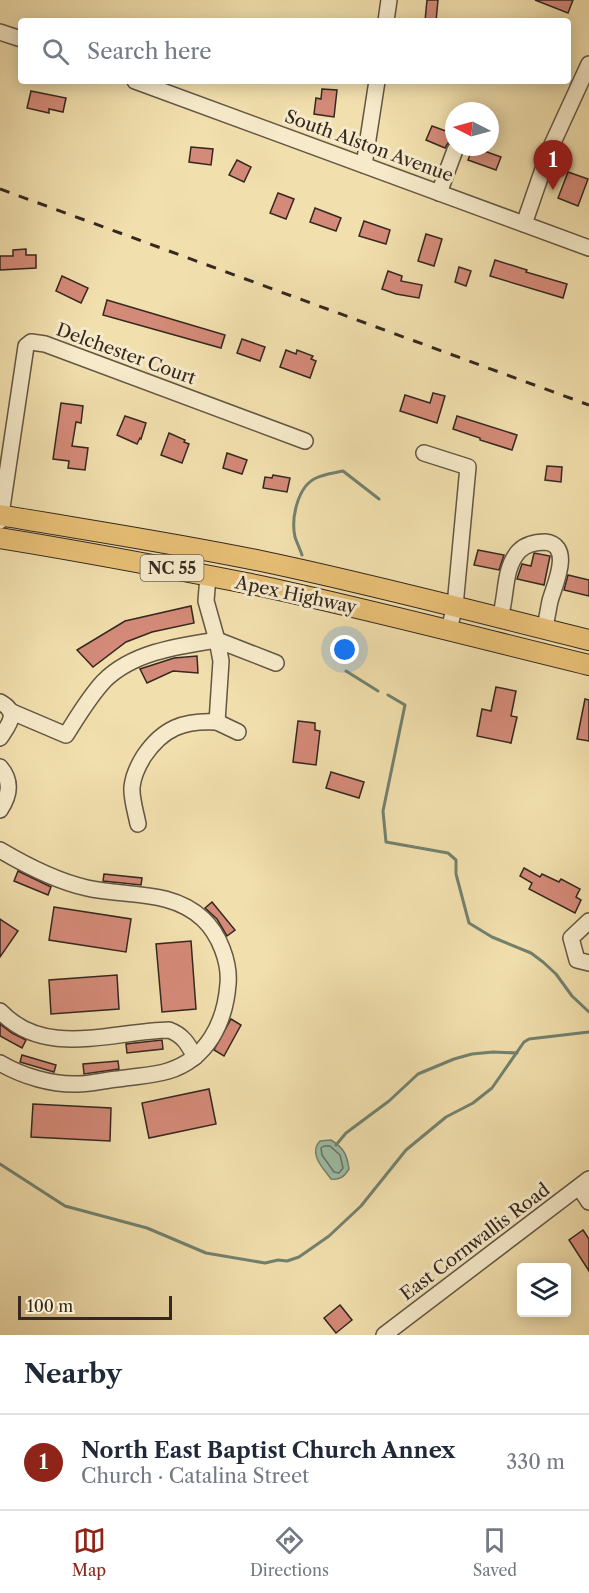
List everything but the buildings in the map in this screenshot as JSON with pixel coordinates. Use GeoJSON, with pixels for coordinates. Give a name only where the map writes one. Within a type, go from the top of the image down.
{"type":"FeatureCollection","features":[{"type":"Feature","properties":{"kind":"main road","name":"Apex Highway"},"geometry":{"type":"LineString","coordinates":[[0,515],[249,559],[455,606],[589,640]]}},
{"type":"Feature","properties":{"kind":"main road","name":"Apex Highway"},"geometry":{"type":"LineString","coordinates":[[0,538],[208,576],[449,629],[589,665]]}},
{"type":"Feature","properties":{"kind":"street"},"geometry":{"type":"LineString","coordinates":[[386,18],[389,0]]}},
{"type":"Feature","properties":{"kind":"street"},"geometry":{"type":"LineString","coordinates":[[0,32],[18,38]]}},
{"type":"Feature","properties":{"kind":"street"},"geometry":{"type":"LineString","coordinates":[[524,224],[550,149],[589,64]]}},
{"type":"Feature","properties":{"kind":"street","name":"South Alston Avenue"},"geometry":{"type":"LineString","coordinates":[[143,84],[589,248]]}},
{"type":"Feature","properties":{"kind":"street"},"geometry":{"type":"LineString","coordinates":[[364,165],[377,84]]}},
{"type":"Feature","properties":{"kind":"street"},"geometry":{"type":"LineString","coordinates":[[439,193],[453,156]]}},
{"type":"Feature","properties":{"kind":"street","name":"Delchester Court"},"geometry":{"type":"LineString","coordinates":[[0,520],[7,431],[26,346],[31,342],[305,441]]}},
{"type":"Feature","properties":{"kind":"street"},"geometry":{"type":"LineString","coordinates":[[424,453],[468,467],[455,606],[449,629]]}},
{"type":"Feature","properties":{"kind":"street"},"geometry":{"type":"LineString","coordinates":[[500,617],[510,569],[519,551],[535,542],[550,543],[559,551],[561,568],[544,628]]}},
{"type":"Feature","properties":{"kind":"street"},"geometry":{"type":"LineString","coordinates":[[208,576],[206,601],[221,661],[217,722]]}},
{"type":"Feature","properties":{"kind":"street"},"geometry":{"type":"LineString","coordinates":[[6,707],[66,735],[90,697],[106,679],[126,665],[153,653],[217,640],[276,663]]}},
{"type":"Feature","properties":{"kind":"street"},"geometry":{"type":"LineString","coordinates":[[0,738],[12,717],[6,707]]}},
{"type":"Feature","properties":{"kind":"street"},"geometry":{"type":"LineString","coordinates":[[138,824],[132,787],[140,763],[154,742],[174,727],[196,721],[217,722],[238,732]]}},
{"type":"Feature","properties":{"kind":"street"},"geometry":{"type":"LineString","coordinates":[[0,767],[8,776],[9,786],[8,795],[0,810]]}},
{"type":"Feature","properties":{"kind":"street"},"geometry":{"type":"LineString","coordinates":[[0,849],[19,861],[62,881],[88,888],[170,899],[190,908],[205,921],[220,943],[229,974],[227,1001],[221,1023],[210,1042],[195,1057],[166,1072],[77,1084],[50,1082],[27,1076],[0,1063]]}},
{"type":"Feature","properties":{"kind":"street"},"geometry":{"type":"LineString","coordinates":[[589,921],[571,938],[577,960],[589,963]]}},
{"type":"Feature","properties":{"kind":"street"},"geometry":{"type":"LineString","coordinates":[[0,1011],[22,1028],[64,1040],[169,1030],[179,1034],[195,1057]]}},
{"type":"Feature","properties":{"kind":"street"},"geometry":{"type":"LineString","coordinates":[[584,1183],[589,1202]]}},
{"type":"Feature","properties":{"kind":"street","name":"East Cornwallis Road"},"geometry":{"type":"LineString","coordinates":[[384,1335],[584,1183]]}},
{"type":"Feature","properties":{"kind":"water"},"geometry":{"type":"Polygon","coordinates":[[[331,1140],[344,1152],[349,1169],[337,1179],[331,1179],[316,1155],[320,1141],[331,1140]]]}},
{"type":"Feature","properties":{"kind":"waterway"},"geometry":{"type":"LineString","coordinates":[[302,555],[295,537],[294,521],[300,496],[309,482],[343,471],[379,499]]}},
{"type":"Feature","properties":{"kind":"waterway"},"geometry":{"type":"LineString","coordinates":[[346,671],[378,691]]}},
{"type":"Feature","properties":{"kind":"waterway"},"geometry":{"type":"LineString","coordinates":[[388,695],[405,705],[383,811],[386,842],[448,853],[456,860],[456,874],[469,923],[492,937],[531,953],[556,974],[572,996],[589,1012]]}},
{"type":"Feature","properties":{"kind":"waterway"},"geometry":{"type":"LineString","coordinates":[[0,1164],[65,1206],[147,1228],[206,1253],[265,1263],[278,1260],[287,1261],[299,1257],[329,1236],[361,1206],[406,1150],[446,1117],[473,1103],[492,1088],[524,1042],[529,1039],[589,1032]]}},
{"type":"Feature","properties":{"kind":"waterway"},"geometry":{"type":"LineString","coordinates":[[336,1145],[346,1133],[389,1101],[418,1074],[472,1054],[517,1053]]}},
{"type":"Feature","properties":{"kind":"railway"},"geometry":{"type":"LineString","coordinates":[[0,189],[589,405]]}},
{"type":"Feature","properties":{"kind":"place","name":"North East Baptist Church Annex"},"geometry":{"type":"Point","coordinates":[553,190]}}]}
